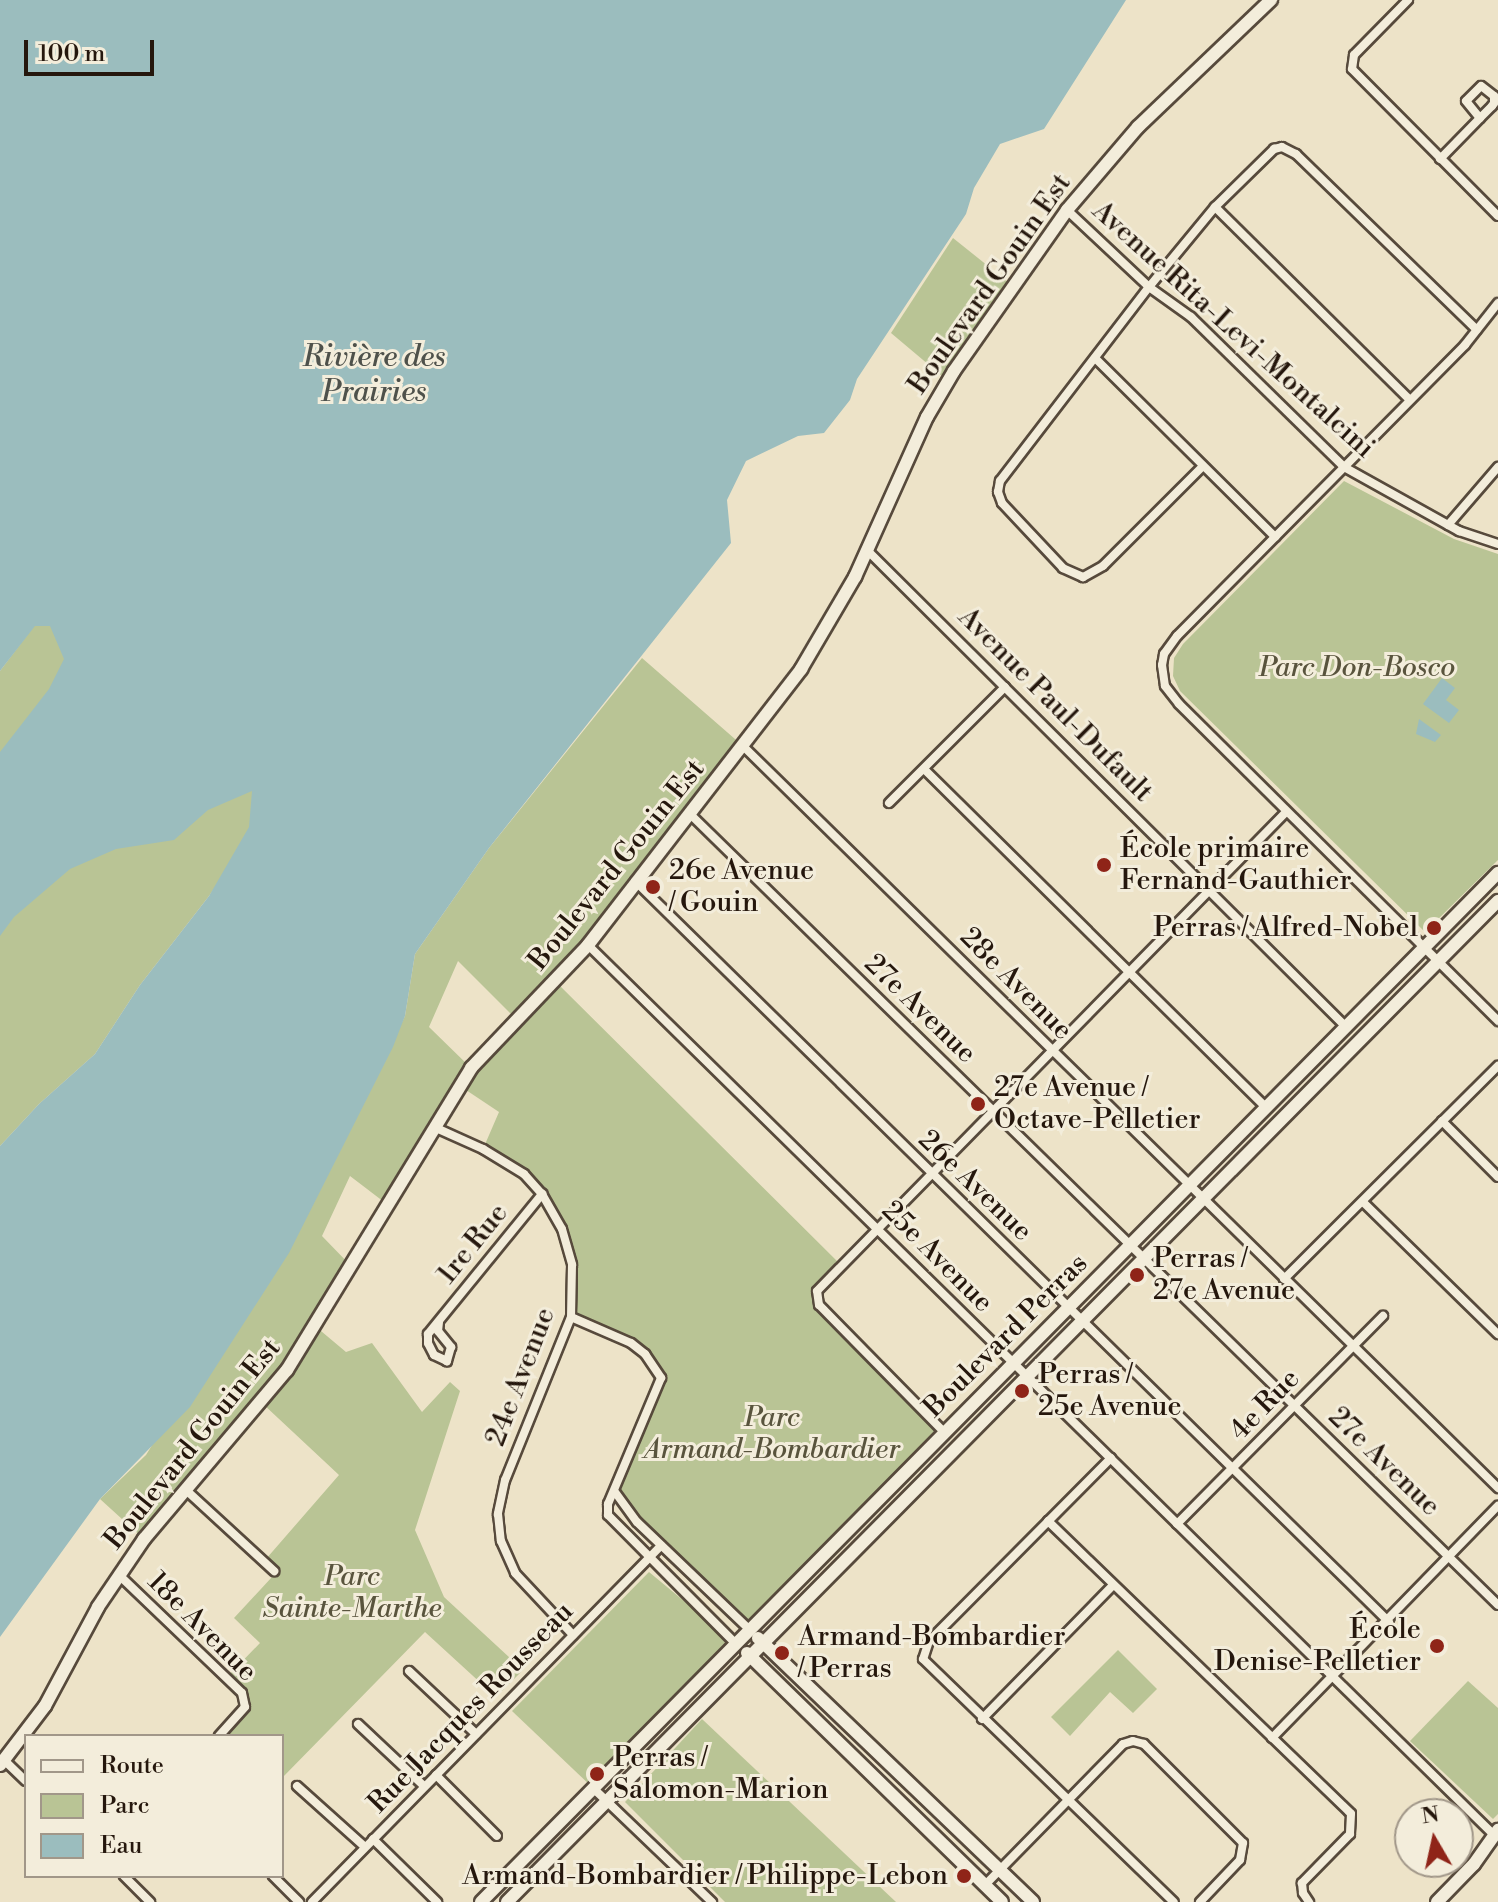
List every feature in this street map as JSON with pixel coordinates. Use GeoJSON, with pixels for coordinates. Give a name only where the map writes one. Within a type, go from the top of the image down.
{"type":"FeatureCollection","features":[{"type":"Feature","properties":{"kind":"street","name":"Boulevard Gouin Est"},"geometry":{"type":"LineString","coordinates":[[2,1762],[45,1706],[89,1623],[119,1575],[287,1370],[471,1068],[588,945],[743,746],[820,640],[867,550],[941,393],[1067,210],[1138,127],[1271,0]]}},
{"type":"Feature","properties":{"kind":"street"},"geometry":{"type":"LineString","coordinates":[[1408,0],[1357,52],[1351,63],[1354,73],[1498,216]]}},
{"type":"Feature","properties":{"kind":"street"},"geometry":{"type":"LineString","coordinates":[[1440,159],[1480,118]]}},
{"type":"Feature","properties":{"kind":"street"},"geometry":{"type":"LineString","coordinates":[[1203,466],[1103,566],[1083,577],[1063,568],[1002,503],[998,492],[1000,481],[1149,287],[1215,207],[1267,153],[1282,147],[1296,154],[1477,330]]}},
{"type":"Feature","properties":{"kind":"street"},"geometry":{"type":"LineString","coordinates":[[1215,207],[1410,400]]}},
{"type":"Feature","properties":{"kind":"street","name":"Avenue Rita-Levi-Montalcini"},"geometry":{"type":"LineString","coordinates":[[1067,210],[1149,287],[1191,317],[1344,467],[1448,525],[1498,544]]}},
{"type":"Feature","properties":{"kind":"street"},"geometry":{"type":"LineString","coordinates":[[1498,303],[1477,330],[1410,400],[1177,636],[1164,654],[1162,665],[1171,696],[1498,1021]]}},
{"type":"Feature","properties":{"kind":"street"},"geometry":{"type":"LineString","coordinates":[[1095,358],[1275,537]]}},
{"type":"Feature","properties":{"kind":"street"},"geometry":{"type":"LineString","coordinates":[[1448,525],[1498,467]]}},
{"type":"Feature","properties":{"kind":"street","name":"Avenue Paul-Dufault"},"geometry":{"type":"LineString","coordinates":[[867,550],[1346,1027]]}},
{"type":"Feature","properties":{"kind":"street"},"geometry":{"type":"LineString","coordinates":[[889,803],[1005,687]]}},
{"type":"Feature","properties":{"kind":"street","name":"28e Avenue"},"geometry":{"type":"LineString","coordinates":[[743,746],[1498,1488]]}},
{"type":"Feature","properties":{"kind":"street"},"geometry":{"type":"LineString","coordinates":[[924,769],[1265,1107]]}},
{"type":"Feature","properties":{"kind":"street"},"geometry":{"type":"LineString","coordinates":[[944,1432],[819,1305],[816,1296],[820,1286],[1286,812]]}},
{"type":"Feature","properties":{"kind":"street","name":"27e Avenue"},"geometry":{"type":"LineString","coordinates":[[689,813],[1498,1605]]}},
{"type":"Feature","properties":{"kind":"street","name":"Boulevard Perras"},"geometry":{"type":"LineString","coordinates":[[481,1902],[1498,873]]}},
{"type":"Feature","properties":{"kind":"street","name":"26e Avenue"},"geometry":{"type":"LineString","coordinates":[[635,881],[1389,1622]]}},
{"type":"Feature","properties":{"kind":"street","name":"Boulevard Perras"},"geometry":{"type":"LineString","coordinates":[[507,1902],[1498,901]]}},
{"type":"Feature","properties":{"kind":"street","name":"25e Avenue"},"geometry":{"type":"LineString","coordinates":[[588,945],[1334,1678],[1496,1833]]}},
{"type":"Feature","properties":{"kind":"street"},"geometry":{"type":"LineString","coordinates":[[1284,1279],[1498,1066]]}},
{"type":"Feature","properties":{"kind":"street"},"geometry":{"type":"LineString","coordinates":[[1442,1121],[1498,1177]]}},
{"type":"Feature","properties":{"kind":"street","name":"24e Avenue"},"geometry":{"type":"LineString","coordinates":[[434,1127],[483,1149],[524,1174],[542,1194],[562,1229],[572,1265],[571,1317],[505,1480],[498,1514],[501,1541],[510,1566],[573,1635]]}},
{"type":"Feature","properties":{"kind":"street","name":"1re Rue"},"geometry":{"type":"LineString","coordinates":[[439,1322],[542,1194]]}},
{"type":"Feature","properties":{"kind":"street"},"geometry":{"type":"LineString","coordinates":[[1363,1202],[1498,1334]]}},
{"type":"Feature","properties":{"kind":"street","name":"4e Rue"},"geometry":{"type":"LineString","coordinates":[[1177,1524],[1383,1316]]}},
{"type":"Feature","properties":{"kind":"street"},"geometry":{"type":"LineString","coordinates":[[571,1317],[631,1343],[645,1354],[661,1378],[608,1504],[608,1515],[648,1558],[1002,1902]]}},
{"type":"Feature","properties":{"kind":"street"},"geometry":{"type":"LineString","coordinates":[[1111,1458],[929,1641],[923,1653],[926,1664],[1174,1902]]}},
{"type":"Feature","properties":{"kind":"street"},"geometry":{"type":"LineString","coordinates":[[186,1490],[274,1571]]}},
{"type":"Feature","properties":{"kind":"street"},"geometry":{"type":"LineString","coordinates":[[615,1492],[627,1512],[1033,1902]]}},
{"type":"Feature","properties":{"kind":"street"},"geometry":{"type":"LineString","coordinates":[[1272,1738],[1389,1622],[1498,1506]]}},
{"type":"Feature","properties":{"kind":"street"},"geometry":{"type":"LineString","coordinates":[[1048,1521],[1346,1808],[1353,1821],[1350,1834],[1302,1883],[1303,1893],[1309,1902]]}},
{"type":"Feature","properties":{"kind":"street","name":"Rue Jacques Rousseau"},"geometry":{"type":"LineString","coordinates":[[312,1902],[661,1545]]}},
{"type":"Feature","properties":{"kind":"street","name":"18e Avenue"},"geometry":{"type":"LineString","coordinates":[[119,1575],[242,1693],[245,1702],[242,1712],[221,1734]]}},
{"type":"Feature","properties":{"kind":"street"},"geometry":{"type":"LineString","coordinates":[[982,1719],[1113,1585]]}},
{"type":"Feature","properties":{"kind":"street"},"geometry":{"type":"LineString","coordinates":[[409,1671],[476,1734]]}},
{"type":"Feature","properties":{"kind":"street"},"geometry":{"type":"LineString","coordinates":[[358,1724],[424,1786]]}},
{"type":"Feature","properties":{"kind":"street"},"geometry":{"type":"LineString","coordinates":[[985,1885],[1123,1744],[1133,1741],[1144,1744],[1243,1843],[1240,1860],[1200,1902]]}},
{"type":"Feature","properties":{"kind":"street"},"geometry":{"type":"LineString","coordinates":[[2,1762],[24,1779]]}},
{"type":"Feature","properties":{"kind":"street"},"geometry":{"type":"LineString","coordinates":[[436,1775],[497,1836]]}},
{"type":"Feature","properties":{"kind":"street"},"geometry":{"type":"LineString","coordinates":[[297,1786],[365,1847]]}},
{"type":"Feature","properties":{"kind":"street"},"geometry":{"type":"LineString","coordinates":[[593,1788],[712,1902]]}},
{"type":"Feature","properties":{"kind":"street"},"geometry":{"type":"LineString","coordinates":[[1440,1901],[1496,1833]]}},
{"type":"Feature","properties":{"kind":"street"},"geometry":{"type":"LineString","coordinates":[[373,1839],[437,1902]]}},
{"type":"Feature","properties":{"kind":"street"},"geometry":{"type":"LineString","coordinates":[[126,1878],[150,1902]]}},
{"type":"Feature","properties":{"kind":"street"},"geometry":{"type":"LineString","coordinates":[[275,1878],[299,1902]]}},
{"type":"Feature","properties":{"kind":"green space"},"geometry":{"type":"Polygon","coordinates":[[[953,238],[1013,286],[948,381],[891,333],[953,238]]]}},
{"type":"Feature","properties":{"kind":"green space","name":"Parc Don-Bosco"},"geometry":{"type":"Polygon","coordinates":[[[1344,481],[1454,539],[1498,554],[1498,860],[1425,932],[1180,691],[1173,676],[1174,658],[1183,644],[1344,481]]]}},
{"type":"Feature","properties":{"kind":"green space"},"geometry":{"type":"Polygon","coordinates":[[[407,605],[209,896],[140,985],[95,1054],[39,1104],[0,1146],[0,671],[34,626],[407,605]]]}},
{"type":"Feature","properties":{"kind":"green space"},"geometry":{"type":"Polygon","coordinates":[[[642,658],[743,746],[556,982],[841,1265],[820,1286],[817,1301],[944,1432],[750,1630],[661,1545],[615,1492],[661,1378],[645,1354],[571,1317],[573,1291],[562,1229],[524,1174],[483,1149],[499,1112],[460,1086],[388,1205],[350,1176],[322,1236],[352,1267],[315,1326],[346,1352],[372,1343],[422,1412],[450,1382],[460,1391],[415,1530],[444,1597],[523,1670],[496,1697],[425,1632],[284,1776],[284,1734],[221,1734],[245,1702],[226,1678],[260,1643],[234,1618],[272,1577],[274,1571],[266,1559],[339,1475],[263,1404],[144,1539],[100,1499],[146,1455],[364,1101],[405,1016],[415,954],[489,848],[642,658]],[[458,961],[429,1027],[471,1068],[517,1020],[458,961]]]}},
{"type":"Feature","properties":{"kind":"green space"},"geometry":{"type":"Polygon","coordinates":[[[649,1572],[737,1645],[593,1788],[512,1711],[649,1572]]]}},
{"type":"Feature","properties":{"kind":"green space"},"geometry":{"type":"Polygon","coordinates":[[[1118,1650],[1157,1689],[1133,1713],[1110,1692],[1070,1736],[1051,1717],[1118,1650]]]}},
{"type":"Feature","properties":{"kind":"green space"},"geometry":{"type":"Polygon","coordinates":[[[1468,1681],[1498,1708],[1498,1814],[1493,1819],[1410,1741],[1468,1681]]]}},
{"type":"Feature","properties":{"kind":"green space"},"geometry":{"type":"Polygon","coordinates":[[[702,1719],[896,1902],[725,1902],[625,1802],[702,1719]]]}},
{"type":"Feature","properties":{"kind":"water","name":"Rivière des Prairies"},"geometry":{"type":"Polygon","coordinates":[[[0,0],[1126,0],[1044,129],[1000,144],[974,188],[966,214],[857,379],[850,400],[824,433],[798,436],[746,461],[727,500],[731,543],[489,848],[415,954],[405,1016],[393,1047],[289,1253],[190,1407],[100,1499],[0,1637],[0,1146],[39,1104],[95,1054],[140,985],[209,896],[249,827],[252,791],[208,810],[174,840],[116,849],[70,869],[14,917],[0,936],[0,752],[49,689],[64,659],[50,626],[35,626],[0,671],[0,0]]]}},
{"type":"Feature","properties":{"kind":"water"},"geometry":{"type":"Polygon","coordinates":[[[1442,678],[1455,688],[1446,700],[1459,710],[1449,723],[1423,704],[1442,678]]]}},
{"type":"Feature","properties":{"kind":"water"},"geometry":{"type":"Polygon","coordinates":[[[1419,719],[1441,735],[1435,742],[1416,734],[1419,719]]]}},
{"type":"Feature","properties":{"kind":"place","name":"École primaire Fernand-Gauthier"},"geometry":{"type":"Point","coordinates":[1104,865]}},
{"type":"Feature","properties":{"kind":"place","name":"26e Avenue / Gouin"},"geometry":{"type":"Point","coordinates":[653,887]}},
{"type":"Feature","properties":{"kind":"place","name":"Perras / Alfred-Nobel"},"geometry":{"type":"Point","coordinates":[1434,928]}},
{"type":"Feature","properties":{"kind":"place","name":"27e Avenue / Octave-Pelletier"},"geometry":{"type":"Point","coordinates":[978,1104]}},
{"type":"Feature","properties":{"kind":"place","name":"Perras / 27e Avenue"},"geometry":{"type":"Point","coordinates":[1137,1275]}},
{"type":"Feature","properties":{"kind":"place","name":"Perras / 25e Avenue"},"geometry":{"type":"Point","coordinates":[1022,1391]}},
{"type":"Feature","properties":{"kind":"place","name":"École Denise-Pelletier"},"geometry":{"type":"Point","coordinates":[1437,1646]}},
{"type":"Feature","properties":{"kind":"place","name":"Armand-Bombardier / Perras"},"geometry":{"type":"Point","coordinates":[782,1653]}},
{"type":"Feature","properties":{"kind":"place","name":"Perras / Salomon-Marion"},"geometry":{"type":"Point","coordinates":[597,1774]}},
{"type":"Feature","properties":{"kind":"place","name":"Armand-Bombardier / Philippe-Lebon"},"geometry":{"type":"Point","coordinates":[964,1876]}},
{"type":"Feature","properties":{"kind":"park label","name":"Parc Armand-Bombardier"},"geometry":{"type":"Point","coordinates":[772,1434]}},
{"type":"Feature","properties":{"kind":"park label","name":"Parc Sainte-Marthe"},"geometry":{"type":"Point","coordinates":[352,1593]}}]}
